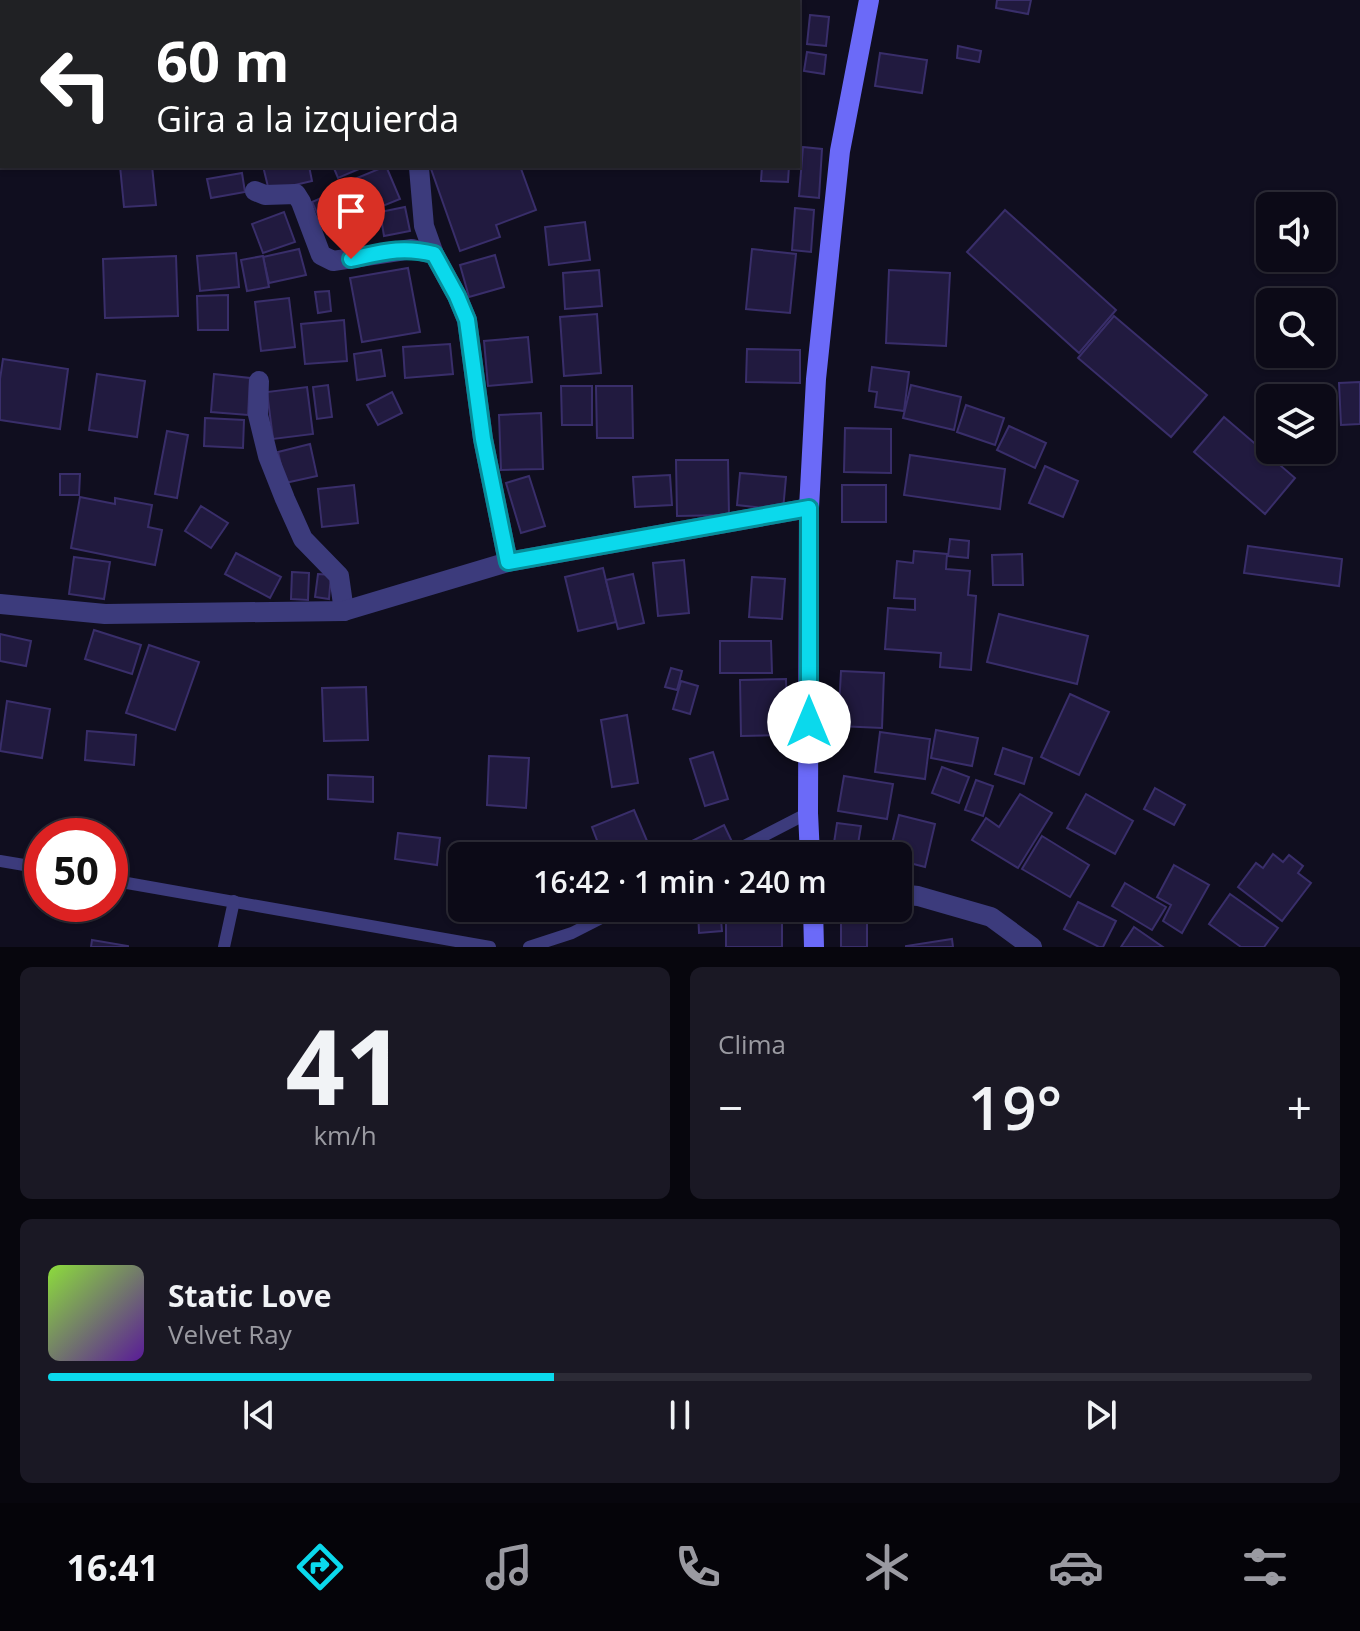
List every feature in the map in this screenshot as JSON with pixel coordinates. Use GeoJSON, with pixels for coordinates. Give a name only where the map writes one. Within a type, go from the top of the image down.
{"type":"FeatureCollection","features":[{"type":"Feature","properties":{"kind":"main road"},"geometry":{"type":"LineString","coordinates":[[809,842],[809,508],[816,379],[840,151],[869,0]]}},
{"type":"Feature","properties":{"kind":"main road"},"geometry":{"type":"LineString","coordinates":[[813,922],[814,947]]}},
{"type":"Feature","properties":{"kind":"street"},"geometry":{"type":"LineString","coordinates":[[419,168],[424,226],[434,254],[467,320],[483,439],[508,562]]}},
{"type":"Feature","properties":{"kind":"street"},"geometry":{"type":"LineString","coordinates":[[255,191],[265,195],[296,194],[321,255],[333,261],[412,249],[434,254]]}},
{"type":"Feature","properties":{"kind":"street"},"geometry":{"type":"LineString","coordinates":[[259,381],[258,415],[268,456],[303,539],[339,576],[344,611]]}},
{"type":"Feature","properties":{"kind":"street"},"geometry":{"type":"LineString","coordinates":[[0,604],[105,614],[344,611],[508,562],[809,508]]}},
{"type":"Feature","properties":{"kind":"street"},"geometry":{"type":"LineString","coordinates":[[912,895],[991,917],[1032,947]]}},
{"type":"Feature","properties":{"kind":"lane"},"geometry":{"type":"LineString","coordinates":[[752,842],[808,813]]}},
{"type":"Feature","properties":{"kind":"lane"},"geometry":{"type":"LineString","coordinates":[[0,861],[24,865]]}},
{"type":"Feature","properties":{"kind":"lane"},"geometry":{"type":"LineString","coordinates":[[128,883],[490,947]]}},
{"type":"Feature","properties":{"kind":"lane"},"geometry":{"type":"LineString","coordinates":[[224,947],[234,901]]}},
{"type":"Feature","properties":{"kind":"lane"},"geometry":{"type":"LineString","coordinates":[[529,947],[572,933],[594,922]]}},
{"type":"Feature","properties":{"kind":"building"},"geometry":{"type":"Polygon","coordinates":[[[997,0],[1031,0],[1028,14],[996,8],[997,0]]]}},
{"type":"Feature","properties":{"kind":"building"},"geometry":{"type":"Polygon","coordinates":[[[810,15],[829,17],[826,46],[807,44],[810,15]]]}},
{"type":"Feature","properties":{"kind":"building"},"geometry":{"type":"Polygon","coordinates":[[[958,46],[981,51],[979,62],[957,58],[958,46]]]}},
{"type":"Feature","properties":{"kind":"building"},"geometry":{"type":"Polygon","coordinates":[[[807,52],[826,55],[824,74],[804,71],[807,52]]]}},
{"type":"Feature","properties":{"kind":"building"},"geometry":{"type":"Polygon","coordinates":[[[880,53],[927,60],[922,93],[875,86],[880,53]]]}},
{"type":"Feature","properties":{"kind":"building"},"geometry":{"type":"Polygon","coordinates":[[[803,147],[822,149],[819,198],[799,196],[803,147]]]}},
{"type":"Feature","properties":{"kind":"building"},"geometry":{"type":"Polygon","coordinates":[[[120,168],[152,168],[156,205],[124,207],[120,168]]]}},
{"type":"Feature","properties":{"kind":"building"},"geometry":{"type":"Polygon","coordinates":[[[263,168],[309,168],[312,181],[269,191],[263,168]]]}},
{"type":"Feature","properties":{"kind":"building"},"geometry":{"type":"Polygon","coordinates":[[[334,168],[361,168],[338,178],[334,168]]]}},
{"type":"Feature","properties":{"kind":"building"},"geometry":{"type":"Polygon","coordinates":[[[387,168],[400,199],[353,218],[340,185],[387,168]]]}},
{"type":"Feature","properties":{"kind":"building"},"geometry":{"type":"Polygon","coordinates":[[[431,168],[521,168],[536,210],[496,225],[500,237],[460,251],[431,168]]]}},
{"type":"Feature","properties":{"kind":"building"},"geometry":{"type":"Polygon","coordinates":[[[762,168],[789,168],[788,182],[761,181],[762,168]]]}},
{"type":"Feature","properties":{"kind":"building"},"geometry":{"type":"Polygon","coordinates":[[[242,173],[245,192],[211,198],[207,179],[242,173]]]}},
{"type":"Feature","properties":{"kind":"building"},"geometry":{"type":"Polygon","coordinates":[[[337,191],[351,223],[327,234],[312,202],[337,191]]]}},
{"type":"Feature","properties":{"kind":"building"},"geometry":{"type":"Polygon","coordinates":[[[405,207],[410,231],[384,236],[380,212],[405,207]]]}},
{"type":"Feature","properties":{"kind":"building"},"geometry":{"type":"Polygon","coordinates":[[[795,208],[814,210],[811,252],[792,250],[795,208]]]}},
{"type":"Feature","properties":{"kind":"building"},"geometry":{"type":"Polygon","coordinates":[[[1005,210],[1116,310],[1079,353],[967,252],[1005,210]]]}},
{"type":"Feature","properties":{"kind":"building"},"geometry":{"type":"Polygon","coordinates":[[[284,212],[295,242],[263,253],[252,224],[284,212]]]}},
{"type":"Feature","properties":{"kind":"building"},"geometry":{"type":"Polygon","coordinates":[[[585,222],[590,260],[549,265],[545,227],[585,222]]]}},
{"type":"Feature","properties":{"kind":"building"},"geometry":{"type":"Polygon","coordinates":[[[299,249],[306,275],[269,283],[263,257],[299,249]]]}},
{"type":"Feature","properties":{"kind":"building"},"geometry":{"type":"Polygon","coordinates":[[[752,249],[796,254],[790,313],[746,309],[752,249]]]}},
{"type":"Feature","properties":{"kind":"building"},"geometry":{"type":"Polygon","coordinates":[[[236,253],[239,287],[200,291],[197,256],[236,253]]]}},
{"type":"Feature","properties":{"kind":"building"},"geometry":{"type":"Polygon","coordinates":[[[495,255],[504,287],[469,297],[460,265],[495,255]]]}},
{"type":"Feature","properties":{"kind":"building"},"geometry":{"type":"Polygon","coordinates":[[[176,256],[178,316],[105,318],[103,259],[176,256]]]}},
{"type":"Feature","properties":{"kind":"building"},"geometry":{"type":"Polygon","coordinates":[[[263,256],[269,287],[247,291],[241,260],[263,256]]]}},
{"type":"Feature","properties":{"kind":"building"},"geometry":{"type":"Polygon","coordinates":[[[408,268],[420,332],[362,342],[350,278],[408,268]]]}},
{"type":"Feature","properties":{"kind":"building"},"geometry":{"type":"Polygon","coordinates":[[[599,270],[602,306],[565,309],[563,273],[599,270]]]}},
{"type":"Feature","properties":{"kind":"building"},"geometry":{"type":"Polygon","coordinates":[[[889,270],[950,273],[946,346],[886,343],[889,270]]]}},
{"type":"Feature","properties":{"kind":"building"},"geometry":{"type":"Polygon","coordinates":[[[329,291],[331,311],[318,313],[315,292],[329,291]]]}},
{"type":"Feature","properties":{"kind":"building"},"geometry":{"type":"Polygon","coordinates":[[[228,295],[228,330],[198,330],[197,296],[228,295]]]}},
{"type":"Feature","properties":{"kind":"building"},"geometry":{"type":"Polygon","coordinates":[[[289,298],[295,347],[261,351],[255,302],[289,298]]]}},
{"type":"Feature","properties":{"kind":"building"},"geometry":{"type":"Polygon","coordinates":[[[597,314],[601,373],[564,376],[560,317],[597,314]]]}},
{"type":"Feature","properties":{"kind":"building"},"geometry":{"type":"Polygon","coordinates":[[[1114,316],[1207,395],[1171,437],[1078,358],[1114,316]]]}},
{"type":"Feature","properties":{"kind":"building"},"geometry":{"type":"Polygon","coordinates":[[[344,320],[347,361],[305,364],[301,324],[344,320]]]}},
{"type":"Feature","properties":{"kind":"building"},"geometry":{"type":"Polygon","coordinates":[[[528,337],[532,382],[488,386],[484,341],[528,337]]]}},
{"type":"Feature","properties":{"kind":"building"},"geometry":{"type":"Polygon","coordinates":[[[450,344],[453,374],[405,378],[403,347],[450,344]]]}},
{"type":"Feature","properties":{"kind":"building"},"geometry":{"type":"Polygon","coordinates":[[[747,349],[800,350],[800,383],[746,382],[747,349]]]}},
{"type":"Feature","properties":{"kind":"building"},"geometry":{"type":"Polygon","coordinates":[[[381,350],[385,376],[357,380],[354,354],[381,350]]]}},
{"type":"Feature","properties":{"kind":"building"},"geometry":{"type":"Polygon","coordinates":[[[3,359],[68,369],[60,429],[0,420],[3,359]]]}},
{"type":"Feature","properties":{"kind":"building"},"geometry":{"type":"Polygon","coordinates":[[[872,367],[909,372],[904,411],[875,407],[877,392],[869,391],[872,367]]]}},
{"type":"Feature","properties":{"kind":"building"},"geometry":{"type":"Polygon","coordinates":[[[97,374],[145,381],[137,437],[89,430],[97,374]]]}},
{"type":"Feature","properties":{"kind":"building"},"geometry":{"type":"Polygon","coordinates":[[[214,374],[250,378],[248,415],[211,412],[214,374]]]}},
{"type":"Feature","properties":{"kind":"building"},"geometry":{"type":"Polygon","coordinates":[[[1360,382],[1360,424],[1341,425],[1339,383],[1360,382]]]}},
{"type":"Feature","properties":{"kind":"building"},"geometry":{"type":"Polygon","coordinates":[[[328,385],[332,417],[317,419],[313,387],[328,385]]]}},
{"type":"Feature","properties":{"kind":"building"},"geometry":{"type":"Polygon","coordinates":[[[911,385],[961,397],[954,430],[903,418],[911,385]]]}},
{"type":"Feature","properties":{"kind":"building"},"geometry":{"type":"Polygon","coordinates":[[[561,386],[592,386],[592,425],[562,425],[561,386]]]}},
{"type":"Feature","properties":{"kind":"building"},"geometry":{"type":"Polygon","coordinates":[[[596,386],[632,386],[633,438],[597,438],[596,386]]]}},
{"type":"Feature","properties":{"kind":"building"},"geometry":{"type":"Polygon","coordinates":[[[307,387],[313,434],[273,439],[267,392],[307,387]]]}},
{"type":"Feature","properties":{"kind":"building"},"geometry":{"type":"Polygon","coordinates":[[[392,392],[402,413],[378,425],[367,405],[392,392]]]}},
{"type":"Feature","properties":{"kind":"building"},"geometry":{"type":"Polygon","coordinates":[[[966,405],[1004,418],[995,445],[957,432],[966,405]]]}},
{"type":"Feature","properties":{"kind":"building"},"geometry":{"type":"Polygon","coordinates":[[[541,413],[543,469],[501,470],[499,415],[541,413]]]}},
{"type":"Feature","properties":{"kind":"building"},"geometry":{"type":"Polygon","coordinates":[[[1224,417],[1256,444],[1256,464],[1279,464],[1295,478],[1265,514],[1194,452],[1224,417]]]}},
{"type":"Feature","properties":{"kind":"building"},"geometry":{"type":"Polygon","coordinates":[[[205,418],[244,420],[243,448],[204,446],[205,418]]]}},
{"type":"Feature","properties":{"kind":"building"},"geometry":{"type":"Polygon","coordinates":[[[1009,426],[1046,443],[1035,468],[997,450],[1009,426]]]}},
{"type":"Feature","properties":{"kind":"building"},"geometry":{"type":"Polygon","coordinates":[[[845,428],[891,429],[891,473],[844,472],[845,428]]]}},
{"type":"Feature","properties":{"kind":"building"},"geometry":{"type":"Polygon","coordinates":[[[167,431],[188,435],[177,498],[155,494],[167,431]]]}},
{"type":"Feature","properties":{"kind":"building"},"geometry":{"type":"Polygon","coordinates":[[[310,444],[317,476],[285,483],[278,452],[310,444]]]}},
{"type":"Feature","properties":{"kind":"building"},"geometry":{"type":"Polygon","coordinates":[[[910,455],[1005,469],[1000,509],[904,495],[910,455]]]}},
{"type":"Feature","properties":{"kind":"building"},"geometry":{"type":"Polygon","coordinates":[[[676,460],[728,460],[729,515],[677,516],[676,460]]]}},
{"type":"Feature","properties":{"kind":"building"},"geometry":{"type":"Polygon","coordinates":[[[1045,466],[1078,481],[1063,517],[1029,503],[1045,466]]]}},
{"type":"Feature","properties":{"kind":"building"},"geometry":{"type":"Polygon","coordinates":[[[740,473],[786,477],[783,510],[737,505],[740,473]]]}},
{"type":"Feature","properties":{"kind":"building"},"geometry":{"type":"Polygon","coordinates":[[[60,474],[80,474],[79,495],[60,495],[60,474]]]}},
{"type":"Feature","properties":{"kind":"building"},"geometry":{"type":"Polygon","coordinates":[[[670,475],[672,505],[635,507],[633,477],[670,475]]]}},
{"type":"Feature","properties":{"kind":"building"},"geometry":{"type":"Polygon","coordinates":[[[529,476],[545,526],[521,533],[506,483],[529,476]]]}},
{"type":"Feature","properties":{"kind":"building"},"geometry":{"type":"Polygon","coordinates":[[[354,485],[358,523],[322,527],[318,489],[354,485]]]}},
{"type":"Feature","properties":{"kind":"building"},"geometry":{"type":"Polygon","coordinates":[[[842,485],[886,485],[886,522],[842,522],[842,485]]]}},
{"type":"Feature","properties":{"kind":"building"},"geometry":{"type":"Polygon","coordinates":[[[80,497],[115,504],[115,498],[152,505],[148,527],[162,530],[155,565],[71,548],[80,497]]]}},
{"type":"Feature","properties":{"kind":"building"},"geometry":{"type":"Polygon","coordinates":[[[201,506],[228,523],[211,548],[185,531],[201,506]]]}},
{"type":"Feature","properties":{"kind":"building"},"geometry":{"type":"Polygon","coordinates":[[[950,539],[969,541],[968,558],[948,556],[950,539]]]}},
{"type":"Feature","properties":{"kind":"building"},"geometry":{"type":"Polygon","coordinates":[[[1248,546],[1342,559],[1339,586],[1244,573],[1248,546]]]}},
{"type":"Feature","properties":{"kind":"building"},"geometry":{"type":"Polygon","coordinates":[[[914,551],[947,554],[946,569],[970,571],[968,595],[976,596],[971,670],[940,667],[941,653],[885,649],[888,608],[915,610],[915,599],[894,598],[897,561],[913,563],[914,551]]]}},
{"type":"Feature","properties":{"kind":"building"},"geometry":{"type":"Polygon","coordinates":[[[236,553],[281,577],[270,598],[225,574],[236,553]]]}},
{"type":"Feature","properties":{"kind":"building"},"geometry":{"type":"Polygon","coordinates":[[[1022,554],[1023,585],[993,585],[992,555],[1022,554]]]}},
{"type":"Feature","properties":{"kind":"building"},"geometry":{"type":"Polygon","coordinates":[[[74,557],[110,562],[104,599],[69,594],[74,557]]]}},
{"type":"Feature","properties":{"kind":"building"},"geometry":{"type":"Polygon","coordinates":[[[684,560],[689,613],[658,616],[653,563],[684,560]]]}},
{"type":"Feature","properties":{"kind":"building"},"geometry":{"type":"Polygon","coordinates":[[[603,568],[616,622],[578,631],[565,577],[603,568]]]}},
{"type":"Feature","properties":{"kind":"building"},"geometry":{"type":"Polygon","coordinates":[[[292,572],[309,573],[308,600],[291,599],[292,572]]]}},
{"type":"Feature","properties":{"kind":"building"},"geometry":{"type":"Polygon","coordinates":[[[318,574],[331,575],[329,599],[315,597],[318,574]]]}},
{"type":"Feature","properties":{"kind":"building"},"geometry":{"type":"Polygon","coordinates":[[[633,574],[644,623],[618,629],[606,580],[633,574]]]}},
{"type":"Feature","properties":{"kind":"building"},"geometry":{"type":"Polygon","coordinates":[[[752,577],[785,579],[782,619],[749,617],[752,577]]]}},
{"type":"Feature","properties":{"kind":"building"},"geometry":{"type":"Polygon","coordinates":[[[999,614],[1088,636],[1077,684],[987,662],[999,614]]]}},
{"type":"Feature","properties":{"kind":"building"},"geometry":{"type":"Polygon","coordinates":[[[94,630],[141,645],[132,674],[85,659],[94,630]]]}},
{"type":"Feature","properties":{"kind":"building"},"geometry":{"type":"Polygon","coordinates":[[[0,634],[31,641],[26,666],[0,661],[0,634]]]}},
{"type":"Feature","properties":{"kind":"building"},"geometry":{"type":"Polygon","coordinates":[[[720,641],[771,641],[772,673],[720,673],[720,641]]]}},
{"type":"Feature","properties":{"kind":"building"},"geometry":{"type":"Polygon","coordinates":[[[149,645],[199,662],[175,730],[126,713],[149,645]]]}},
{"type":"Feature","properties":{"kind":"building"},"geometry":{"type":"Polygon","coordinates":[[[671,668],[682,671],[677,690],[665,687],[671,668]]]}},
{"type":"Feature","properties":{"kind":"building"},"geometry":{"type":"Polygon","coordinates":[[[841,671],[884,673],[882,728],[838,726],[841,671]]]}},
{"type":"Feature","properties":{"kind":"building"},"geometry":{"type":"Polygon","coordinates":[[[786,679],[787,735],[741,736],[740,680],[786,679]]]}},
{"type":"Feature","properties":{"kind":"building"},"geometry":{"type":"Polygon","coordinates":[[[681,681],[698,686],[690,714],[673,709],[681,681]]]}},
{"type":"Feature","properties":{"kind":"building"},"geometry":{"type":"Polygon","coordinates":[[[366,687],[368,740],[324,741],[322,688],[366,687]]]}},
{"type":"Feature","properties":{"kind":"building"},"geometry":{"type":"Polygon","coordinates":[[[1070,694],[1109,712],[1079,775],[1041,757],[1070,694]]]}},
{"type":"Feature","properties":{"kind":"building"},"geometry":{"type":"Polygon","coordinates":[[[7,701],[50,709],[42,758],[0,751],[7,701]]]}},
{"type":"Feature","properties":{"kind":"building"},"geometry":{"type":"Polygon","coordinates":[[[627,715],[638,783],[612,787],[601,720],[627,715]]]}},
{"type":"Feature","properties":{"kind":"building"},"geometry":{"type":"Polygon","coordinates":[[[936,730],[978,738],[972,766],[931,758],[936,730]]]}},
{"type":"Feature","properties":{"kind":"building"},"geometry":{"type":"Polygon","coordinates":[[[87,731],[136,735],[134,765],[85,760],[87,731]]]}},
{"type":"Feature","properties":{"kind":"building"},"geometry":{"type":"Polygon","coordinates":[[[880,732],[930,739],[925,779],[875,772],[880,732]]]}},
{"type":"Feature","properties":{"kind":"building"},"geometry":{"type":"Polygon","coordinates":[[[1003,748],[1032,758],[1024,784],[995,774],[1003,748]]]}},
{"type":"Feature","properties":{"kind":"building"},"geometry":{"type":"Polygon","coordinates":[[[713,752],[728,799],[705,806],[690,759],[713,752]]]}},
{"type":"Feature","properties":{"kind":"building"},"geometry":{"type":"Polygon","coordinates":[[[489,756],[529,758],[526,808],[487,805],[489,756]]]}},
{"type":"Feature","properties":{"kind":"building"},"geometry":{"type":"Polygon","coordinates":[[[942,767],[969,777],[959,803],[932,793],[942,767]]]}},
{"type":"Feature","properties":{"kind":"building"},"geometry":{"type":"Polygon","coordinates":[[[328,775],[373,777],[373,802],[328,799],[328,775]]]}},
{"type":"Feature","properties":{"kind":"building"},"geometry":{"type":"Polygon","coordinates":[[[844,776],[893,784],[887,819],[838,811],[844,776]]]}},
{"type":"Feature","properties":{"kind":"building"},"geometry":{"type":"Polygon","coordinates":[[[976,780],[993,786],[983,816],[965,810],[976,780]]]}},
{"type":"Feature","properties":{"kind":"building"},"geometry":{"type":"Polygon","coordinates":[[[1155,788],[1185,805],[1174,825],[1144,809],[1155,788]]]}},
{"type":"Feature","properties":{"kind":"building"},"geometry":{"type":"Polygon","coordinates":[[[1020,794],[1052,813],[1018,868],[972,840],[986,818],[999,827],[1020,794]]]}},
{"type":"Feature","properties":{"kind":"building"},"geometry":{"type":"Polygon","coordinates":[[[1086,794],[1133,821],[1115,854],[1067,828],[1086,794]]]}},
{"type":"Feature","properties":{"kind":"building"},"geometry":{"type":"Polygon","coordinates":[[[634,810],[647,842],[598,842],[592,827],[634,810]]]}},
{"type":"Feature","properties":{"kind":"building"},"geometry":{"type":"Polygon","coordinates":[[[899,815],[935,824],[925,867],[912,864],[912,842],[892,842],[899,815]]]}},
{"type":"Feature","properties":{"kind":"building"},"geometry":{"type":"Polygon","coordinates":[[[837,823],[861,826],[858,842],[834,842],[837,823]]]}},
{"type":"Feature","properties":{"kind":"building"},"geometry":{"type":"Polygon","coordinates":[[[724,825],[732,842],[692,842],[724,825]]]}},
{"type":"Feature","properties":{"kind":"building"},"geometry":{"type":"Polygon","coordinates":[[[398,833],[440,838],[437,865],[395,859],[398,833]]]}},
{"type":"Feature","properties":{"kind":"building"},"geometry":{"type":"Polygon","coordinates":[[[1042,836],[1089,865],[1070,897],[1022,869],[1042,836]]]}},
{"type":"Feature","properties":{"kind":"building"},"geometry":{"type":"Polygon","coordinates":[[[1273,854],[1283,862],[1289,855],[1303,866],[1298,873],[1311,883],[1282,921],[1238,887],[1256,863],[1263,868],[1273,854]]]}},
{"type":"Feature","properties":{"kind":"building"},"geometry":{"type":"Polygon","coordinates":[[[1174,865],[1209,885],[1182,933],[1163,921],[1171,905],[1157,897],[1174,865]]]}},
{"type":"Feature","properties":{"kind":"building"},"geometry":{"type":"Polygon","coordinates":[[[1125,883],[1166,907],[1152,930],[1112,906],[1125,883]]]}},
{"type":"Feature","properties":{"kind":"building"},"geometry":{"type":"Polygon","coordinates":[[[1230,894],[1278,928],[1264,947],[1241,947],[1209,924],[1230,894]]]}},
{"type":"Feature","properties":{"kind":"building"},"geometry":{"type":"Polygon","coordinates":[[[1078,902],[1116,921],[1103,947],[1064,929],[1078,902]]]}},
{"type":"Feature","properties":{"kind":"building"},"geometry":{"type":"Polygon","coordinates":[[[699,922],[721,922],[722,931],[699,933],[699,922]]]}},
{"type":"Feature","properties":{"kind":"building"},"geometry":{"type":"Polygon","coordinates":[[[726,922],[782,922],[782,947],[726,947],[726,922]]]}},
{"type":"Feature","properties":{"kind":"building"},"geometry":{"type":"Polygon","coordinates":[[[841,922],[867,922],[867,947],[841,947],[841,922]]]}},
{"type":"Feature","properties":{"kind":"building"},"geometry":{"type":"Polygon","coordinates":[[[1134,927],[1163,947],[1121,947],[1134,927]]]}},
{"type":"Feature","properties":{"kind":"building"},"geometry":{"type":"Polygon","coordinates":[[[952,939],[953,947],[906,947],[906,946],[952,939]]]}},
{"type":"Feature","properties":{"kind":"building"},"geometry":{"type":"Polygon","coordinates":[[[92,940],[128,946],[128,947],[91,947],[92,940]]]}},
{"type":"Feature","properties":{"kind":"route"},"geometry":{"type":"LineString","coordinates":[[351,259],[412,249],[434,254],[457,296],[467,320],[483,439],[508,562],[809,508],[809,722]]}}]}
